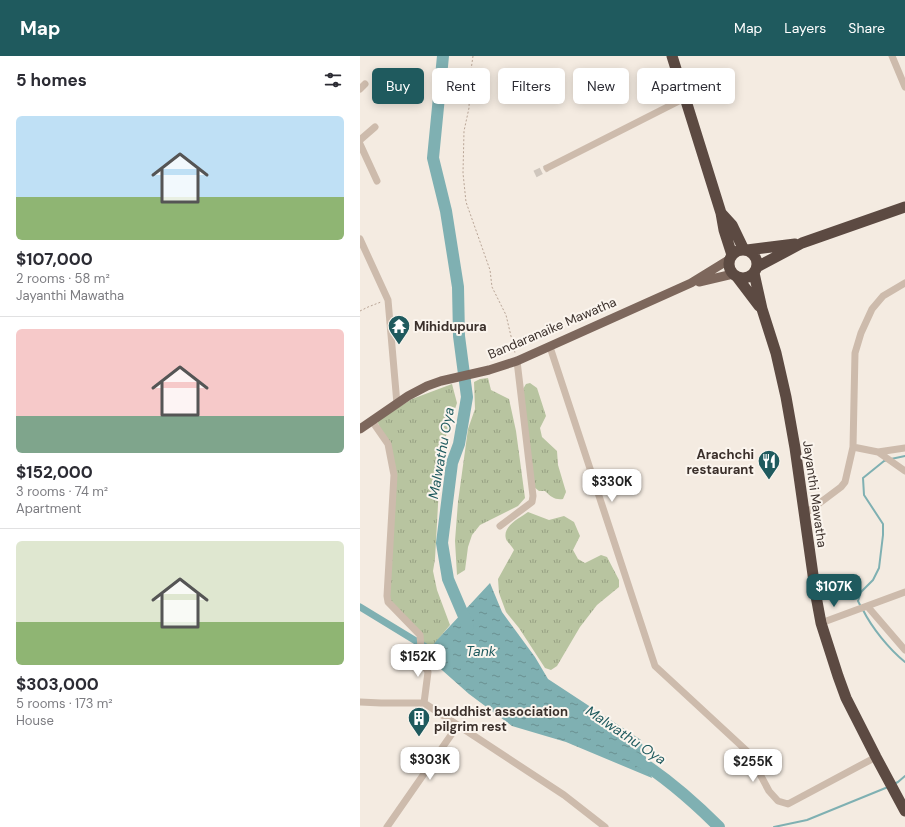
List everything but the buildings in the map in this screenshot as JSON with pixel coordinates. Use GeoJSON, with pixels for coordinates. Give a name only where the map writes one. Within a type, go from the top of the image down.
{"type":"FeatureCollection","features":[{"type":"Feature","properties":{"kind":"highway"},"geometry":{"type":"LineString","coordinates":[[672,56],[676,68]]}},
{"type":"Feature","properties":{"kind":"highway"},"geometry":{"type":"LineString","coordinates":[[687,104],[721,213],[731,257],[729,267],[735,275],[746,278],[756,270],[802,243],[905,207]]}},
{"type":"Feature","properties":{"kind":"highway"},"geometry":{"type":"LineString","coordinates":[[721,213],[732,225],[746,250],[752,252],[756,256],[758,261],[756,270]]}},
{"type":"Feature","properties":{"kind":"highway"},"geometry":{"type":"LineString","coordinates":[[731,257],[735,252],[802,243]]}},
{"type":"Feature","properties":{"kind":"highway","name":"Jayanthi Mawatha"},"geometry":{"type":"LineString","coordinates":[[756,270],[762,309],[776,353],[786,398],[795,448],[816,596],[822,624],[844,691],[876,757],[905,811]]}},
{"type":"Feature","properties":{"kind":"highway","name":"Jayanthi Mawatha"},"geometry":{"type":"LineString","coordinates":[[735,275],[762,309]]}},
{"type":"Feature","properties":{"kind":"main road","name":"Bandaranaike Mawatha"},"geometry":{"type":"LineString","coordinates":[[360,429],[427,386],[441,381],[489,370],[517,361],[550,347],[691,283],[731,257]]}},
{"type":"Feature","properties":{"kind":"main road","name":"Bandaranaike Mawatha"},"geometry":{"type":"LineString","coordinates":[[691,283],[735,275]]}},
{"type":"Feature","properties":{"kind":"street"},"geometry":{"type":"LineString","coordinates":[[892,56],[905,87]]}},
{"type":"Feature","properties":{"kind":"street"},"geometry":{"type":"LineString","coordinates":[[547,168],[673,104]]}},
{"type":"Feature","properties":{"kind":"street"},"geometry":{"type":"LineString","coordinates":[[360,140],[375,127]]}},
{"type":"Feature","properties":{"kind":"street"},"geometry":{"type":"LineString","coordinates":[[360,144],[377,181]]}},
{"type":"Feature","properties":{"kind":"street"},"geometry":{"type":"LineString","coordinates":[[360,239],[388,300],[397,404]]}},
{"type":"Feature","properties":{"kind":"street"},"geometry":{"type":"LineString","coordinates":[[805,514],[841,487],[845,482],[853,447],[855,353],[861,333],[872,309],[883,296],[905,283]]}},
{"type":"Feature","properties":{"kind":"street"},"geometry":{"type":"LineString","coordinates":[[550,347],[655,666],[748,752],[768,791],[778,801],[788,804],[876,757]]}},
{"type":"Feature","properties":{"kind":"street"},"geometry":{"type":"LineString","coordinates":[[500,526],[532,502],[533,496],[517,361]]}},
{"type":"Feature","properties":{"kind":"street"},"geometry":{"type":"LineString","coordinates":[[372,421],[388,444],[394,475],[387,596],[388,602],[420,635],[422,661],[428,672],[424,703]]}},
{"type":"Feature","properties":{"kind":"street"},"geometry":{"type":"LineString","coordinates":[[853,447],[878,452],[905,448]]}},
{"type":"Feature","properties":{"kind":"street"},"geometry":{"type":"LineString","coordinates":[[878,452],[905,472]]}},
{"type":"Feature","properties":{"kind":"street"},"geometry":{"type":"LineString","coordinates":[[822,624],[905,592]]}},
{"type":"Feature","properties":{"kind":"street"},"geometry":{"type":"LineString","coordinates":[[866,607],[905,650]]}},
{"type":"Feature","properties":{"kind":"street"},"geometry":{"type":"LineString","coordinates":[[360,702],[424,703],[564,795],[605,827]]}},
{"type":"Feature","properties":{"kind":"street"},"geometry":{"type":"LineString","coordinates":[[387,827],[458,724]]}},
{"type":"Feature","properties":{"kind":"path"},"geometry":{"type":"LineString","coordinates":[[474,56],[464,131],[463,173],[466,202],[490,270],[492,287],[506,315],[517,361]]}},
{"type":"Feature","properties":{"kind":"path"},"geometry":{"type":"LineString","coordinates":[[360,311],[388,300]]}},
{"type":"Feature","properties":{"kind":"green space"},"geometry":{"type":"Polygon","coordinates":[[[488,378],[491,390],[509,399],[516,431],[525,498],[518,506],[480,525],[472,535],[468,547],[465,570],[457,575],[455,541],[458,502],[468,429],[475,409],[474,382],[480,379],[488,378]]]}},
{"type":"Feature","properties":{"kind":"green space"},"geometry":{"type":"Polygon","coordinates":[[[530,383],[537,388],[546,416],[540,428],[542,437],[557,451],[558,465],[566,492],[563,499],[553,498],[545,491],[539,491],[534,487],[523,389],[526,384],[530,383]]]}},
{"type":"Feature","properties":{"kind":"green space"},"geometry":{"type":"Polygon","coordinates":[[[452,384],[457,403],[441,451],[433,571],[437,590],[450,625],[425,655],[420,635],[388,602],[394,475],[385,439],[377,421],[412,399],[452,384]]]}},
{"type":"Feature","properties":{"kind":"green space"},"geometry":{"type":"Polygon","coordinates":[[[528,512],[549,520],[564,516],[574,522],[580,536],[573,550],[578,559],[585,563],[601,555],[607,557],[619,580],[619,587],[597,605],[580,627],[557,666],[551,670],[545,668],[519,628],[506,612],[499,593],[498,579],[514,550],[506,539],[505,534],[512,523],[528,512]]]}},
{"type":"Feature","properties":{"kind":"water","name":"Tank"},"geometry":{"type":"Polygon","coordinates":[[[490,583],[502,612],[535,657],[548,679],[641,740],[652,778],[566,742],[512,726],[469,694],[425,655],[490,583]]]}},
{"type":"Feature","properties":{"kind":"waterway","name":"Malwathu Oya"},"geometry":{"type":"LineString","coordinates":[[443,56],[433,158],[446,211],[458,287],[459,336],[467,397],[459,444],[452,463],[442,543],[448,579],[468,626]]}},
{"type":"Feature","properties":{"kind":"waterway"},"geometry":{"type":"LineString","coordinates":[[891,459],[905,456]]}},
{"type":"Feature","properties":{"kind":"waterway"},"geometry":{"type":"LineString","coordinates":[[861,607],[858,601],[861,592],[873,580],[879,568],[883,535],[883,524],[864,495],[863,478],[887,460]]}},
{"type":"Feature","properties":{"kind":"waterway"},"geometry":{"type":"LineString","coordinates":[[360,607],[429,649]]}},
{"type":"Feature","properties":{"kind":"waterway"},"geometry":{"type":"LineString","coordinates":[[863,610],[881,638],[905,662]]}},
{"type":"Feature","properties":{"kind":"waterway","name":"Malwathu Oya"},"geometry":{"type":"LineString","coordinates":[[635,758],[679,790],[719,827]]}},
{"type":"Feature","properties":{"kind":"waterway"},"geometry":{"type":"LineString","coordinates":[[894,784],[905,776]]}},
{"type":"Feature","properties":{"kind":"waterway"},"geometry":{"type":"LineString","coordinates":[[774,827],[807,820],[888,787]]}},
{"type":"Feature","properties":{"kind":"tunnel"},"geometry":{"type":"LineString","coordinates":[[535,174],[547,168]]}},
{"type":"Feature","properties":{"kind":"place","name":"Mihidupura"},"geometry":{"type":"Point","coordinates":[399,346]}},
{"type":"Feature","properties":{"kind":"place","name":"Arachchi restaurant"},"geometry":{"type":"Point","coordinates":[769,480]}},
{"type":"Feature","properties":{"kind":"place","name":"buddhist association pilgrim rest"},"geometry":{"type":"Point","coordinates":[419,738]}}]}
